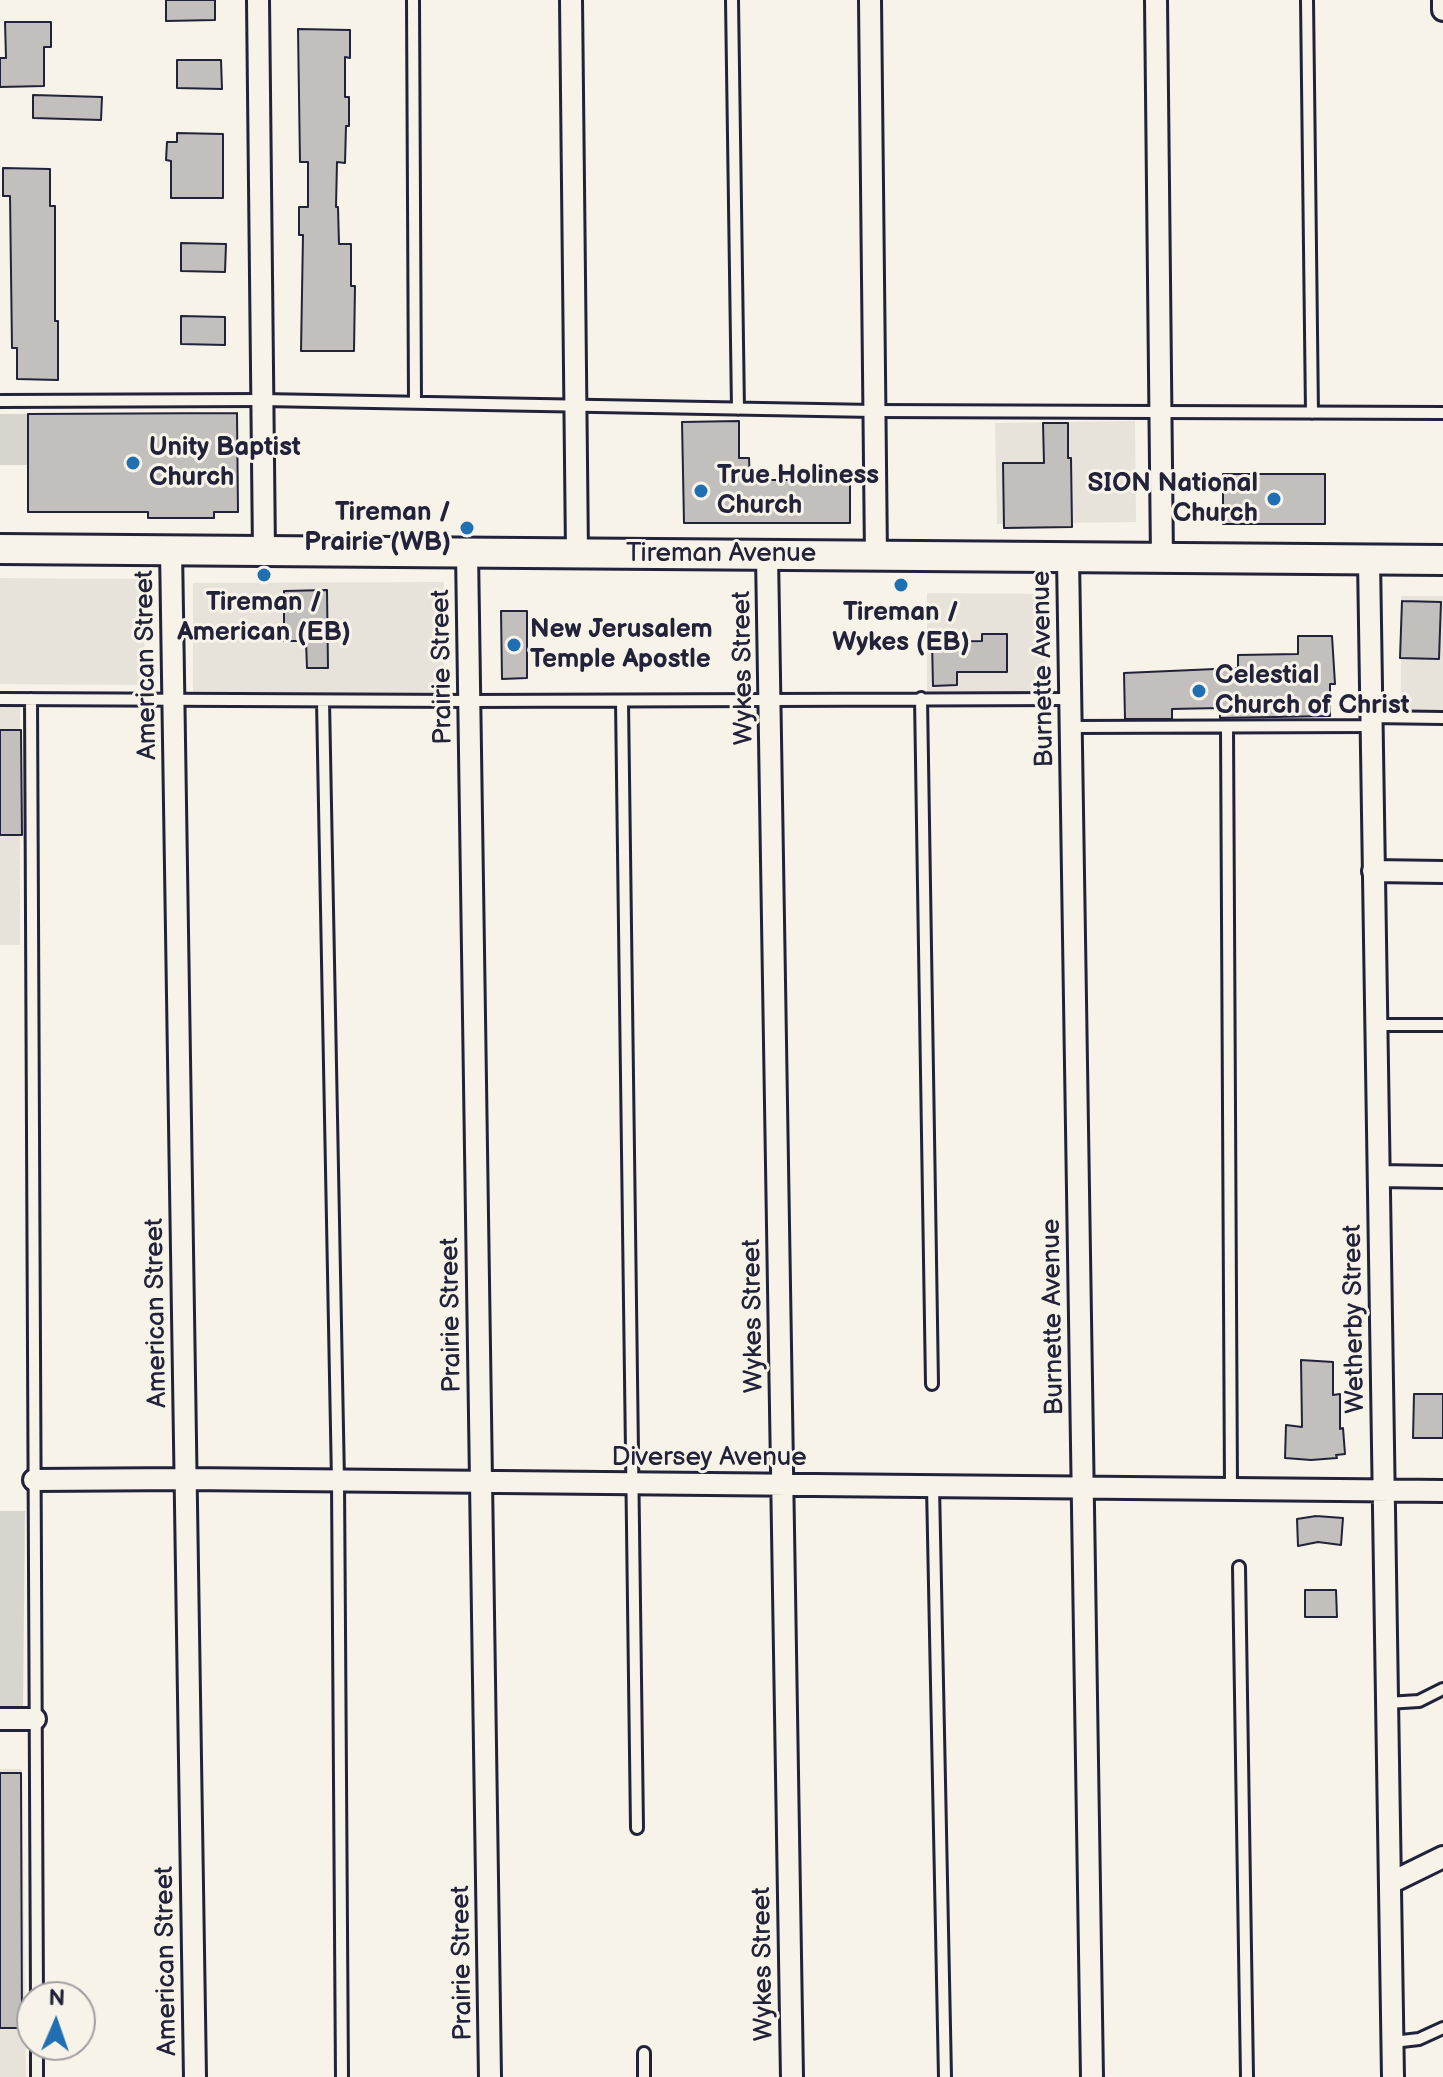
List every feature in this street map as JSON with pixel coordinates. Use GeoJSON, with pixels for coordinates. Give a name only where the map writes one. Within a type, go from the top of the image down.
{"type":"FeatureCollection","features":[{"type":"Feature","properties":{"kind":"street"},"geometry":{"type":"LineString","coordinates":[[258,0],[264,551]]}},
{"type":"Feature","properties":{"kind":"street"},"geometry":{"type":"LineString","coordinates":[[571,0],[577,553]]}},
{"type":"Feature","properties":{"kind":"street"},"geometry":{"type":"LineString","coordinates":[[870,0],[876,556]]}},
{"type":"Feature","properties":{"kind":"street"},"geometry":{"type":"LineString","coordinates":[[1156,0],[1162,558]]}},
{"type":"Feature","properties":{"kind":"street"},"geometry":{"type":"LineString","coordinates":[[1443,0],[1443,10]]}},
{"type":"Feature","properties":{"kind":"street","name":"Tireman Avenue"},"geometry":{"type":"LineString","coordinates":[[0,549],[1443,560]]}},
{"type":"Feature","properties":{"kind":"street","name":"American Street"},"geometry":{"type":"LineString","coordinates":[[171,549],[195,2077]]}},
{"type":"Feature","properties":{"kind":"street","name":"Prairie Street"},"geometry":{"type":"LineString","coordinates":[[467,552],[490,2077]]}},
{"type":"Feature","properties":{"kind":"street","name":"Wykes Street"},"geometry":{"type":"LineString","coordinates":[[767,555],[792,2077]]}},
{"type":"Feature","properties":{"kind":"street","name":"Burnette Avenue"},"geometry":{"type":"LineString","coordinates":[[1068,557],[1092,2077]]}},
{"type":"Feature","properties":{"kind":"street","name":"Wetherby Street"},"geometry":{"type":"LineString","coordinates":[[1369,560],[1393,2077]]}},
{"type":"Feature","properties":{"kind":"street"},"geometry":{"type":"LineString","coordinates":[[1373,871],[1443,872]]}},
{"type":"Feature","properties":{"kind":"street"},"geometry":{"type":"LineString","coordinates":[[1379,1176],[1443,1177]]}},
{"type":"Feature","properties":{"kind":"street","name":"Diversey Avenue"},"geometry":{"type":"LineString","coordinates":[[34,1480],[1443,1491]]}},
{"type":"Feature","properties":{"kind":"street"},"geometry":{"type":"LineString","coordinates":[[0,1719],[35,1719]]}},
{"type":"Feature","properties":{"kind":"street"},"geometry":{"type":"LineString","coordinates":[[1390,1883],[1443,1857]]}},
{"type":"Feature","properties":{"kind":"lane"},"geometry":{"type":"LineString","coordinates":[[413,0],[415,402]]}},
{"type":"Feature","properties":{"kind":"lane"},"geometry":{"type":"LineString","coordinates":[[732,0],[738,409]]}},
{"type":"Feature","properties":{"kind":"lane"},"geometry":{"type":"LineString","coordinates":[[1307,0],[1312,413]]}},
{"type":"Feature","properties":{"kind":"lane"},"geometry":{"type":"LineString","coordinates":[[0,401],[262,400],[874,411],[1443,413]]}},
{"type":"Feature","properties":{"kind":"lane"},"geometry":{"type":"LineString","coordinates":[[921,698],[932,1384]]}},
{"type":"Feature","properties":{"kind":"lane"},"geometry":{"type":"LineString","coordinates":[[0,699],[1070,699]]}},
{"type":"Feature","properties":{"kind":"lane"},"geometry":{"type":"LineString","coordinates":[[31,699],[37,1981]]}},
{"type":"Feature","properties":{"kind":"lane"},"geometry":{"type":"LineString","coordinates":[[323,701],[338,1481],[342,2077]]}},
{"type":"Feature","properties":{"kind":"lane"},"geometry":{"type":"LineString","coordinates":[[622,701],[637,1828]]}},
{"type":"Feature","properties":{"kind":"lane"},"geometry":{"type":"LineString","coordinates":[[1071,727],[1227,727],[1443,718]]}},
{"type":"Feature","properties":{"kind":"lane"},"geometry":{"type":"LineString","coordinates":[[1227,727],[1231,1488]]}},
{"type":"Feature","properties":{"kind":"lane"},"geometry":{"type":"LineString","coordinates":[[1376,1025],[1443,1025]]}},
{"type":"Feature","properties":{"kind":"lane"},"geometry":{"type":"LineString","coordinates":[[933,1486],[945,2077]]}},
{"type":"Feature","properties":{"kind":"lane"},"geometry":{"type":"LineString","coordinates":[[1239,1567],[1247,2077]]}},
{"type":"Feature","properties":{"kind":"lane"},"geometry":{"type":"LineString","coordinates":[[1387,1703],[1419,1701],[1443,1689]]}},
{"type":"Feature","properties":{"kind":"lane"},"geometry":{"type":"LineString","coordinates":[[1393,2042],[1419,2039],[1443,2028]]}},
{"type":"Feature","properties":{"kind":"lane"},"geometry":{"type":"LineString","coordinates":[[644,2053],[644,2077]]}},
{"type":"Feature","properties":{"kind":"shaded area"},"geometry":{"type":"Polygon","coordinates":[[[0,414],[27,414],[27,465],[0,465],[0,414]]]}},
{"type":"Feature","properties":{"kind":"shaded area"},"geometry":{"type":"Polygon","coordinates":[[[1135,421],[1136,522],[997,524],[995,423],[1135,421]]]}},
{"type":"Feature","properties":{"kind":"shaded area"},"geometry":{"type":"Polygon","coordinates":[[[0,578],[145,579],[144,685],[0,684],[0,578]]]}},
{"type":"Feature","properties":{"kind":"shaded area"},"geometry":{"type":"Polygon","coordinates":[[[444,582],[444,693],[193,693],[193,583],[444,582]]]}},
{"type":"Feature","properties":{"kind":"shaded area"},"geometry":{"type":"Polygon","coordinates":[[[927,593],[1046,594],[1046,692],[927,691],[927,593]]]}},
{"type":"Feature","properties":{"kind":"shaded area"},"geometry":{"type":"Polygon","coordinates":[[[1401,596],[1443,596],[1443,711],[1401,711],[1401,596]]]}},
{"type":"Feature","properties":{"kind":"shaded area"},"geometry":{"type":"Polygon","coordinates":[[[0,706],[20,706],[20,945],[0,945],[0,706]]]}},
{"type":"Feature","properties":{"kind":"shaded area"},"geometry":{"type":"Polygon","coordinates":[[[0,1511],[25,1511],[23,1707],[0,1707],[0,1511]]]}},
{"type":"Feature","properties":{"kind":"shaded area"},"geometry":{"type":"Polygon","coordinates":[[[0,1769],[22,1769],[25,1981],[16,1981],[16,2061],[26,2061],[26,2077],[0,2077],[0,1769]]]}},
{"type":"Feature","properties":{"kind":"building"},"geometry":{"type":"Polygon","coordinates":[[[166,0],[215,0],[215,20],[166,21],[166,0]]]}},
{"type":"Feature","properties":{"kind":"building"},"geometry":{"type":"Polygon","coordinates":[[[5,22],[51,22],[51,47],[44,47],[44,86],[0,87],[0,58],[6,58],[5,22]]]}},
{"type":"Feature","properties":{"kind":"building"},"geometry":{"type":"Polygon","coordinates":[[[298,29],[350,30],[350,58],[345,57],[349,126],[346,126],[345,163],[337,162],[336,207],[339,244],[351,244],[351,286],[355,286],[354,351],[301,351],[303,235],[299,235],[299,207],[308,207],[308,162],[300,162],[298,29]]]}},
{"type":"Feature","properties":{"kind":"building"},"geometry":{"type":"Polygon","coordinates":[[[177,60],[221,60],[222,89],[177,88],[177,60]]]}},
{"type":"Feature","properties":{"kind":"building"},"geometry":{"type":"Polygon","coordinates":[[[33,95],[102,97],[101,120],[33,118],[33,95]]]}},
{"type":"Feature","properties":{"kind":"building"},"geometry":{"type":"Polygon","coordinates":[[[177,133],[223,134],[223,198],[171,198],[171,161],[166,160],[167,142],[177,142],[177,133]]]}},
{"type":"Feature","properties":{"kind":"building"},"geometry":{"type":"Polygon","coordinates":[[[3,168],[50,169],[50,206],[55,206],[58,380],[17,379],[17,348],[12,348],[10,196],[3,196],[3,168]]]}},
{"type":"Feature","properties":{"kind":"building"},"geometry":{"type":"Polygon","coordinates":[[[181,243],[226,244],[225,272],[181,271],[181,243]]]}},
{"type":"Feature","properties":{"kind":"building"},"geometry":{"type":"Polygon","coordinates":[[[181,316],[225,317],[225,345],[181,344],[181,316]]]}},
{"type":"Feature","properties":{"kind":"building","name":"Unity Baptist Church"},"geometry":{"type":"Polygon","coordinates":[[[237,413],[238,512],[214,512],[214,518],[148,518],[148,512],[28,512],[28,414],[237,413]]]}},
{"type":"Feature","properties":{"kind":"building"},"geometry":{"type":"Polygon","coordinates":[[[739,421],[739,458],[749,458],[750,480],[850,480],[850,523],[684,523],[682,422],[739,421]]]}},
{"type":"Feature","properties":{"kind":"building"},"geometry":{"type":"Polygon","coordinates":[[[1043,423],[1068,423],[1072,527],[1004,528],[1003,463],[1044,463],[1043,423]]]}},
{"type":"Feature","properties":{"kind":"building","name":"SION National Church"},"geometry":{"type":"Polygon","coordinates":[[[1223,474],[1325,474],[1325,524],[1223,524],[1223,474]]]}},
{"type":"Feature","properties":{"kind":"building"},"geometry":{"type":"Polygon","coordinates":[[[327,590],[328,668],[307,668],[306,641],[284,641],[284,591],[327,590]]]}},
{"type":"Feature","properties":{"kind":"building"},"geometry":{"type":"Polygon","coordinates":[[[1402,601],[1441,602],[1439,659],[1400,658],[1402,601]]]}},
{"type":"Feature","properties":{"kind":"building","name":"New Jerusalem Temple Apostle"},"geometry":{"type":"Polygon","coordinates":[[[501,611],[527,611],[527,678],[502,679],[501,611]]]}},
{"type":"Feature","properties":{"kind":"building"},"geometry":{"type":"Polygon","coordinates":[[[982,634],[1007,634],[1007,672],[957,672],[957,685],[933,686],[932,642],[982,641],[982,634]]]}},
{"type":"Feature","properties":{"kind":"building","name":"Celestial Church of Christ"},"geometry":{"type":"Polygon","coordinates":[[[1298,636],[1332,636],[1335,684],[1330,684],[1330,716],[1220,718],[1220,708],[1172,709],[1172,719],[1125,719],[1124,673],[1238,668],[1238,655],[1298,654],[1298,636]]]}},
{"type":"Feature","properties":{"kind":"building"},"geometry":{"type":"Polygon","coordinates":[[[0,730],[21,730],[22,835],[0,835],[0,730]]]}},
{"type":"Feature","properties":{"kind":"building"},"geometry":{"type":"Polygon","coordinates":[[[1301,1360],[1333,1362],[1333,1395],[1340,1394],[1340,1429],[1343,1428],[1345,1454],[1336,1455],[1337,1458],[1285,1458],[1286,1425],[1302,1427],[1301,1360]]]}},
{"type":"Feature","properties":{"kind":"building"},"geometry":{"type":"Polygon","coordinates":[[[1414,1394],[1443,1394],[1443,1438],[1413,1438],[1414,1394]]]}},
{"type":"Feature","properties":{"kind":"building"},"geometry":{"type":"Polygon","coordinates":[[[1316,1516],[1343,1518],[1341,1545],[1318,1542],[1298,1546],[1297,1519],[1316,1516]]]}},
{"type":"Feature","properties":{"kind":"building"},"geometry":{"type":"Polygon","coordinates":[[[1305,1590],[1336,1590],[1337,1617],[1305,1617],[1305,1590]]]}},
{"type":"Feature","properties":{"kind":"building"},"geometry":{"type":"Polygon","coordinates":[[[0,1773],[21,1773],[22,1981],[16,1981],[16,2028],[0,2028],[0,1773]]]}},
{"type":"Feature","properties":{"kind":"place","name":"Unity Baptist Church"},"geometry":{"type":"Point","coordinates":[133,463]}},
{"type":"Feature","properties":{"kind":"place","name":"True Holiness Church"},"geometry":{"type":"Point","coordinates":[701,491]}},
{"type":"Feature","properties":{"kind":"place","name":"SION National Church"},"geometry":{"type":"Point","coordinates":[1274,499]}},
{"type":"Feature","properties":{"kind":"place","name":"Tireman / Prairie (WB)"},"geometry":{"type":"Point","coordinates":[467,528]}},
{"type":"Feature","properties":{"kind":"place","name":"Tireman / American (EB)"},"geometry":{"type":"Point","coordinates":[264,575]}},
{"type":"Feature","properties":{"kind":"place","name":"Tireman / Wykes (EB)"},"geometry":{"type":"Point","coordinates":[901,585]}},
{"type":"Feature","properties":{"kind":"place","name":"New Jerusalem Temple Apostle"},"geometry":{"type":"Point","coordinates":[514,645]}},
{"type":"Feature","properties":{"kind":"place","name":"Celestial Church of Christ"},"geometry":{"type":"Point","coordinates":[1199,691]}}]}
